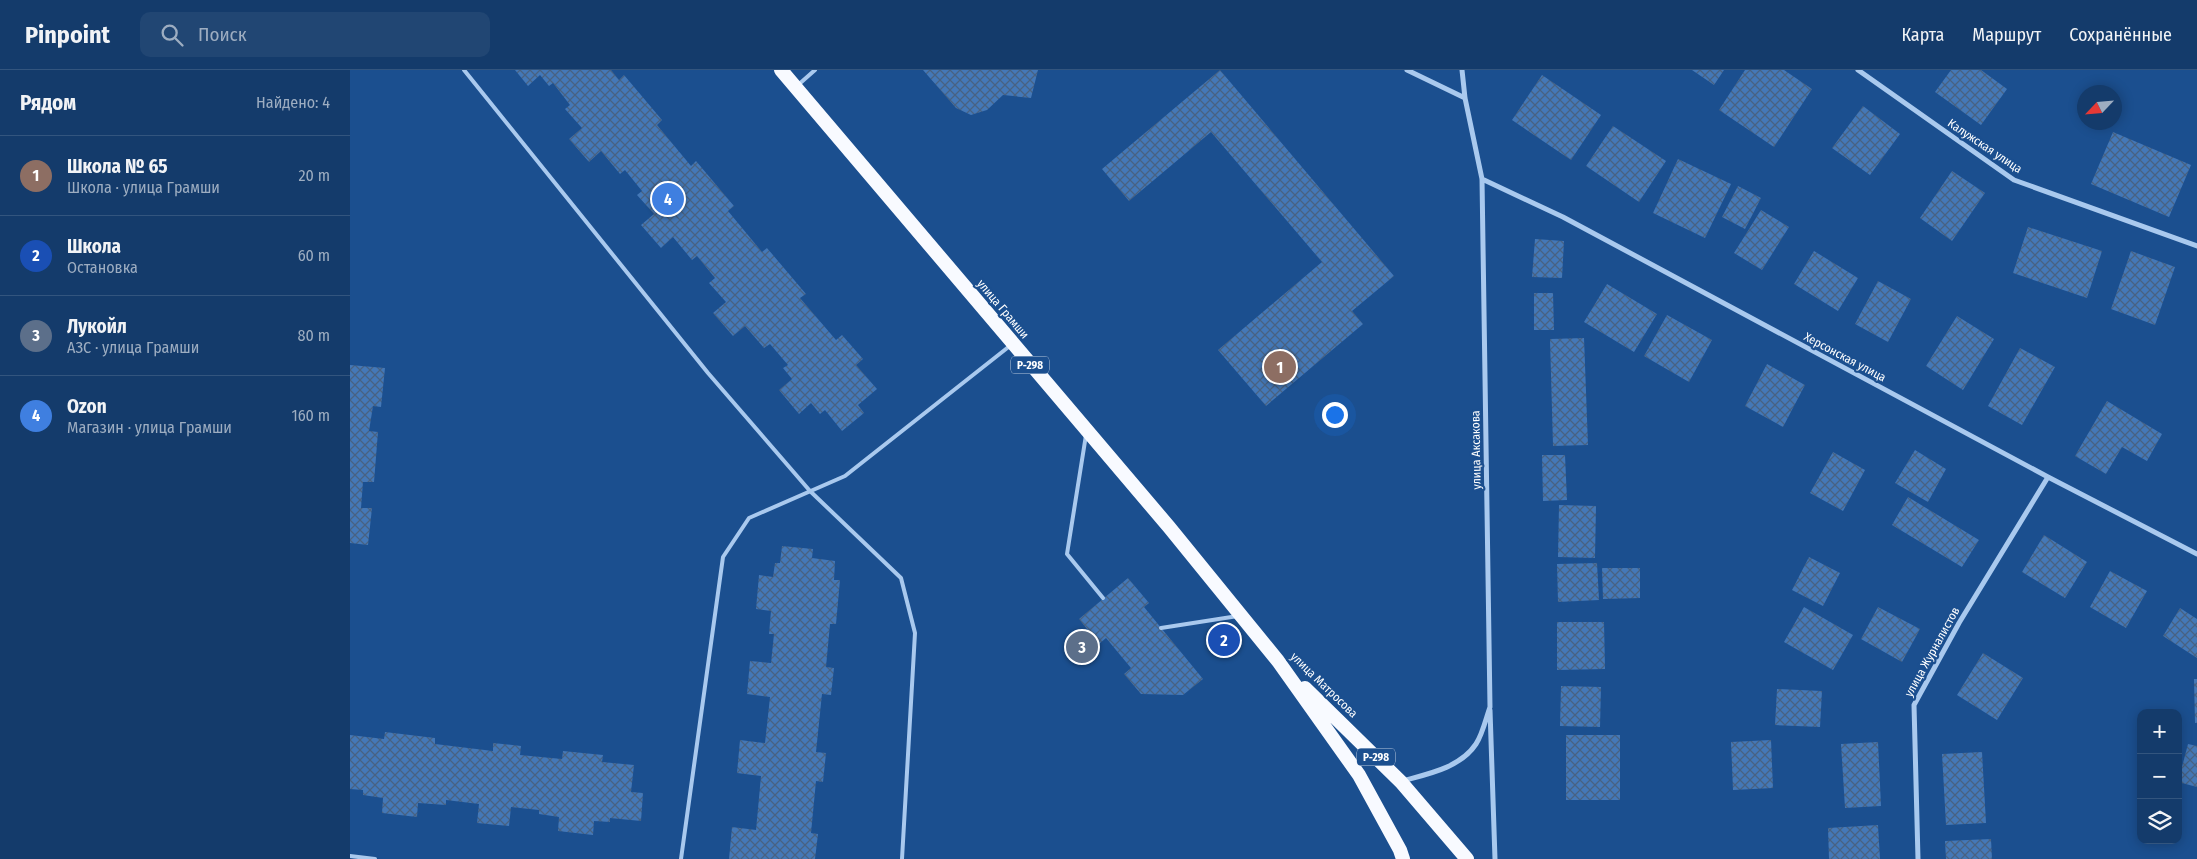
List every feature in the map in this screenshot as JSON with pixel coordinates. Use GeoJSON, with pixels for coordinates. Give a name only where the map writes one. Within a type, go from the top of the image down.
{"type":"FeatureCollection","features":[{"type":"Feature","properties":{"kind":"highway","name":"улица Грамши"},"geometry":{"type":"LineString","coordinates":[[781,70],[1169,527],[1278,661]]}},
{"type":"Feature","properties":{"kind":"highway","name":"улица Матросова"},"geometry":{"type":"LineString","coordinates":[[1278,661],[1401,782],[1467,859]]}},
{"type":"Feature","properties":{"kind":"highway","name":"улица Матросова"},"geometry":{"type":"LineString","coordinates":[[1278,661],[1359,775],[1400,850],[1403,859]]}},
{"type":"Feature","properties":{"kind":"street"},"geometry":{"type":"LineString","coordinates":[[1407,70],[1465,98]]}},
{"type":"Feature","properties":{"kind":"street","name":"улица Аксакова"},"geometry":{"type":"LineString","coordinates":[[1401,782],[1434,773],[1466,755],[1477,743],[1490,707],[1482,180],[1465,98],[1462,70]]}},
{"type":"Feature","properties":{"kind":"street","name":"Калужская улица"},"geometry":{"type":"LineString","coordinates":[[1858,70],[2014,180],[2197,246]]}},
{"type":"Feature","properties":{"kind":"street","name":"Херсонская улица"},"geometry":{"type":"LineString","coordinates":[[1482,180],[1563,217],[2048,477],[2197,554]]}},
{"type":"Feature","properties":{"kind":"street","name":"улица Журналистов"},"geometry":{"type":"LineString","coordinates":[[1918,859],[1914,705],[1959,623],[2048,477]]}},
{"type":"Feature","properties":{"kind":"street"},"geometry":{"type":"LineString","coordinates":[[1490,707],[1495,859]]}},
{"type":"Feature","properties":{"kind":"lane"},"geometry":{"type":"LineString","coordinates":[[464,70],[708,373],[810,491],[901,578],[915,633],[902,859]]}},
{"type":"Feature","properties":{"kind":"lane"},"geometry":{"type":"LineString","coordinates":[[795,87],[815,70]]}},
{"type":"Feature","properties":{"kind":"lane"},"geometry":{"type":"LineString","coordinates":[[681,859],[723,557],[750,518],[845,476],[977,374],[1012,344]]}},
{"type":"Feature","properties":{"kind":"lane"},"geometry":{"type":"LineString","coordinates":[[1086,430],[1067,554],[1103,598]]}},
{"type":"Feature","properties":{"kind":"lane"},"geometry":{"type":"LineString","coordinates":[[1161,628],[1240,616]]}},
{"type":"Feature","properties":{"kind":"lane"},"geometry":{"type":"LineString","coordinates":[[350,856],[375,859]]}},
{"type":"Feature","properties":{"kind":"building"},"geometry":{"type":"Polygon","coordinates":[[[515,70],[611,70],[619,80],[624,75],[662,120],[657,125],[691,166],[696,161],[734,206],[728,211],[762,252],[767,248],[806,294],[800,298],[836,340],[842,335],[863,359],[856,365],[877,389],[858,405],[864,413],[842,431],[825,410],[820,414],[811,403],[799,414],[779,390],[792,379],[783,368],[788,365],[770,344],[764,348],[745,326],[733,336],[713,313],[726,302],[709,283],[715,278],[697,256],[692,260],[673,237],[661,248],[641,225],[654,214],[637,195],[642,191],[625,170],[620,174],[601,151],[589,162],[569,139],[582,128],[565,109],[570,105],[553,83],[549,86],[540,75],[528,86],[515,70]]]}},
{"type":"Feature","properties":{"kind":"building"},"geometry":{"type":"Polygon","coordinates":[[[923,70],[1038,70],[1031,98],[1003,95],[987,110],[971,115],[956,108],[923,70]]]}},
{"type":"Feature","properties":{"kind":"building"},"geometry":{"type":"Polygon","coordinates":[[[1220,70],[1394,276],[1352,311],[1363,324],[1266,406],[1218,350],[1322,262],[1211,132],[1129,201],[1102,169],[1220,70]]]}},
{"type":"Feature","properties":{"kind":"building"},"geometry":{"type":"Polygon","coordinates":[[[1692,70],[1724,70],[1714,85],[1692,70]]]}},
{"type":"Feature","properties":{"kind":"building"},"geometry":{"type":"Polygon","coordinates":[[[1745,70],[1784,70],[1812,89],[1774,147],[1719,110],[1745,70]]]}},
{"type":"Feature","properties":{"kind":"building"},"geometry":{"type":"Polygon","coordinates":[[[1951,70],[1981,70],[2007,89],[1981,125],[1935,92],[1951,70]]]}},
{"type":"Feature","properties":{"kind":"building"},"geometry":{"type":"Polygon","coordinates":[[[1542,75],[1601,115],[1571,160],[1512,120],[1542,75]]]}},
{"type":"Feature","properties":{"kind":"building"},"geometry":{"type":"Polygon","coordinates":[[[1863,106],[1900,134],[1870,175],[1832,148],[1863,106]]]}},
{"type":"Feature","properties":{"kind":"building"},"geometry":{"type":"Polygon","coordinates":[[[1613,126],[1666,161],[1639,202],[1586,166],[1613,126]]]}},
{"type":"Feature","properties":{"kind":"building"},"geometry":{"type":"Polygon","coordinates":[[[2113,132],[2191,165],[2169,217],[2091,184],[2113,132]]]}},
{"type":"Feature","properties":{"kind":"building"},"geometry":{"type":"Polygon","coordinates":[[[1678,159],[1731,184],[1705,238],[1653,213],[1678,159]]]}},
{"type":"Feature","properties":{"kind":"building"},"geometry":{"type":"Polygon","coordinates":[[[1952,171],[1985,193],[1952,241],[1920,218],[1952,171]]]}},
{"type":"Feature","properties":{"kind":"building"},"geometry":{"type":"Polygon","coordinates":[[[1738,186],[1761,198],[1745,229],[1722,217],[1738,186]]]}},
{"type":"Feature","properties":{"kind":"building"},"geometry":{"type":"Polygon","coordinates":[[[1761,210],[1789,227],[1762,270],[1734,253],[1761,210]]]}},
{"type":"Feature","properties":{"kind":"building"},"geometry":{"type":"Polygon","coordinates":[[[2028,227],[2102,251],[2087,298],[2013,273],[2028,227]]]}},
{"type":"Feature","properties":{"kind":"building"},"geometry":{"type":"Polygon","coordinates":[[[1535,239],[1564,241],[1562,278],[1532,277],[1535,239]]]}},
{"type":"Feature","properties":{"kind":"building"},"geometry":{"type":"Polygon","coordinates":[[[1814,251],[1858,278],[1838,311],[1794,284],[1814,251]]]}},
{"type":"Feature","properties":{"kind":"building"},"geometry":{"type":"Polygon","coordinates":[[[2131,251],[2175,267],[2155,325],[2111,309],[2131,251]]]}},
{"type":"Feature","properties":{"kind":"building"},"geometry":{"type":"Polygon","coordinates":[[[1878,281],[1911,299],[1888,342],[1855,324],[1878,281]]]}},
{"type":"Feature","properties":{"kind":"building"},"geometry":{"type":"Polygon","coordinates":[[[1607,284],[1657,314],[1634,352],[1584,322],[1607,284]]]}},
{"type":"Feature","properties":{"kind":"building"},"geometry":{"type":"Polygon","coordinates":[[[1534,293],[1553,293],[1554,330],[1534,330],[1534,293]]]}},
{"type":"Feature","properties":{"kind":"building"},"geometry":{"type":"Polygon","coordinates":[[[1667,315],[1712,340],[1689,382],[1644,356],[1667,315]]]}},
{"type":"Feature","properties":{"kind":"building"},"geometry":{"type":"Polygon","coordinates":[[[1957,316],[1994,339],[1963,390],[1926,366],[1957,316]]]}},
{"type":"Feature","properties":{"kind":"building"},"geometry":{"type":"Polygon","coordinates":[[[1584,338],[1588,445],[1553,446],[1550,339],[1584,338]]]}},
{"type":"Feature","properties":{"kind":"building"},"geometry":{"type":"Polygon","coordinates":[[[2020,348],[2055,367],[2022,425],[1988,406],[2020,348]]]}},
{"type":"Feature","properties":{"kind":"building"},"geometry":{"type":"Polygon","coordinates":[[[1767,364],[1805,385],[1783,427],[1745,406],[1767,364]]]}},
{"type":"Feature","properties":{"kind":"building"},"geometry":{"type":"Polygon","coordinates":[[[350,365],[385,368],[381,407],[373,406],[369,431],[378,432],[374,482],[363,482],[361,508],[372,508],[368,545],[350,543],[350,365]]]}},
{"type":"Feature","properties":{"kind":"building"},"geometry":{"type":"Polygon","coordinates":[[[2107,401],[2162,434],[2147,461],[2122,447],[2106,474],[2075,456],[2107,401]]]}},
{"type":"Feature","properties":{"kind":"building"},"geometry":{"type":"Polygon","coordinates":[[[1915,450],[1946,469],[1928,502],[1895,483],[1915,450]]]}},
{"type":"Feature","properties":{"kind":"building"},"geometry":{"type":"Polygon","coordinates":[[[1833,452],[1865,470],[1843,511],[1810,493],[1833,452]]]}},
{"type":"Feature","properties":{"kind":"building"},"geometry":{"type":"Polygon","coordinates":[[[1542,455],[1565,455],[1567,500],[1543,501],[1542,455]]]}},
{"type":"Feature","properties":{"kind":"building"},"geometry":{"type":"Polygon","coordinates":[[[1908,497],[1979,540],[1962,567],[1892,525],[1908,497]]]}},
{"type":"Feature","properties":{"kind":"building"},"geometry":{"type":"Polygon","coordinates":[[[1559,505],[1596,506],[1595,558],[1558,557],[1559,505]]]}},
{"type":"Feature","properties":{"kind":"building"},"geometry":{"type":"Polygon","coordinates":[[[2044,535],[2087,562],[2065,598],[2022,572],[2044,535]]]}},
{"type":"Feature","properties":{"kind":"building"},"geometry":{"type":"Polygon","coordinates":[[[782,546],[813,549],[812,558],[835,561],[834,580],[840,580],[836,624],[830,624],[826,667],[834,668],[831,695],[822,694],[816,752],[826,753],[823,782],[816,781],[811,833],[818,834],[815,859],[729,859],[732,827],[756,830],[761,776],[737,773],[740,740],[765,743],[770,697],[747,694],[750,661],[771,663],[774,634],[769,634],[771,611],[756,609],[759,575],[773,577],[775,563],[780,563],[782,546]]]}},
{"type":"Feature","properties":{"kind":"building"},"geometry":{"type":"Polygon","coordinates":[[[1809,557],[1840,573],[1823,606],[1792,590],[1809,557]]]}},
{"type":"Feature","properties":{"kind":"building"},"geometry":{"type":"Polygon","coordinates":[[[1597,563],[1599,600],[1558,602],[1557,564],[1597,563]]]}},
{"type":"Feature","properties":{"kind":"building"},"geometry":{"type":"Polygon","coordinates":[[[1602,568],[1640,568],[1640,598],[1603,599],[1602,568]]]}},
{"type":"Feature","properties":{"kind":"building"},"geometry":{"type":"Polygon","coordinates":[[[2110,571],[2147,591],[2126,628],[2090,607],[2110,571]]]}},
{"type":"Feature","properties":{"kind":"building"},"geometry":{"type":"Polygon","coordinates":[[[1128,578],[1149,603],[1144,607],[1203,679],[1183,695],[1141,694],[1124,674],[1131,668],[1106,638],[1099,644],[1079,619],[1128,578]]]}},
{"type":"Feature","properties":{"kind":"building"},"geometry":{"type":"Polygon","coordinates":[[[1804,607],[1853,635],[1833,670],[1784,642],[1804,607]]]}},
{"type":"Feature","properties":{"kind":"building"},"geometry":{"type":"Polygon","coordinates":[[[1878,607],[1920,629],[1902,662],[1861,639],[1878,607]]]}},
{"type":"Feature","properties":{"kind":"building"},"geometry":{"type":"Polygon","coordinates":[[[2180,608],[2197,619],[2197,658],[2163,636],[2180,608]]]}},
{"type":"Feature","properties":{"kind":"building"},"geometry":{"type":"Polygon","coordinates":[[[1557,622],[1604,622],[1605,669],[1557,670],[1557,622]]]}},
{"type":"Feature","properties":{"kind":"building"},"geometry":{"type":"Polygon","coordinates":[[[1983,653],[2023,678],[1997,720],[1957,695],[1983,653]]]}},
{"type":"Feature","properties":{"kind":"building"},"geometry":{"type":"Polygon","coordinates":[[[2194,679],[2197,679],[2197,723],[2195,723],[2194,679]]]}},
{"type":"Feature","properties":{"kind":"building"},"geometry":{"type":"Polygon","coordinates":[[[1561,686],[1601,687],[1600,727],[1560,726],[1561,686]]]}},
{"type":"Feature","properties":{"kind":"building"},"geometry":{"type":"Polygon","coordinates":[[[1777,689],[1822,691],[1820,727],[1775,725],[1777,689]]]}},
{"type":"Feature","properties":{"kind":"building"},"geometry":{"type":"Polygon","coordinates":[[[385,732],[435,738],[435,744],[493,751],[493,743],[521,746],[520,755],[562,759],[563,751],[603,755],[602,762],[634,765],[631,792],[643,793],[641,821],[610,818],[610,822],[594,821],[593,835],[558,831],[559,817],[539,814],[539,810],[511,807],[509,826],[477,823],[479,804],[446,800],[446,805],[418,803],[417,817],[382,813],[383,798],[363,795],[363,790],[350,789],[350,735],[384,739],[385,732]]]}},
{"type":"Feature","properties":{"kind":"building"},"geometry":{"type":"Polygon","coordinates":[[[1566,735],[1620,735],[1620,800],[1566,800],[1566,735]]]}},
{"type":"Feature","properties":{"kind":"building"},"geometry":{"type":"Polygon","coordinates":[[[1771,740],[1773,788],[1733,790],[1731,742],[1771,740]]]}},
{"type":"Feature","properties":{"kind":"building"},"geometry":{"type":"Polygon","coordinates":[[[1878,742],[1881,806],[1845,808],[1841,744],[1878,742]]]}},
{"type":"Feature","properties":{"kind":"building"},"geometry":{"type":"Polygon","coordinates":[[[2188,744],[2197,746],[2197,787],[2182,783],[2182,767],[2188,744]]]}},
{"type":"Feature","properties":{"kind":"building"},"geometry":{"type":"Polygon","coordinates":[[[1982,752],[1986,823],[1946,825],[1942,754],[1982,752]]]}},
{"type":"Feature","properties":{"kind":"building"},"geometry":{"type":"Polygon","coordinates":[[[1878,825],[1880,859],[1829,859],[1828,828],[1878,825]]]}},
{"type":"Feature","properties":{"kind":"building"},"geometry":{"type":"Polygon","coordinates":[[[1991,839],[1992,859],[1946,859],[1945,841],[1991,839]]]}},
{"type":"Feature","properties":{"kind":"place","name":"Ozon"},"geometry":{"type":"Point","coordinates":[668,199]}},
{"type":"Feature","properties":{"kind":"place","name":"Школа № 65"},"geometry":{"type":"Point","coordinates":[1280,367]}},
{"type":"Feature","properties":{"kind":"place","name":"Школа"},"geometry":{"type":"Point","coordinates":[1224,640]}},
{"type":"Feature","properties":{"kind":"place","name":"Лукойл"},"geometry":{"type":"Point","coordinates":[1082,647]}}]}
